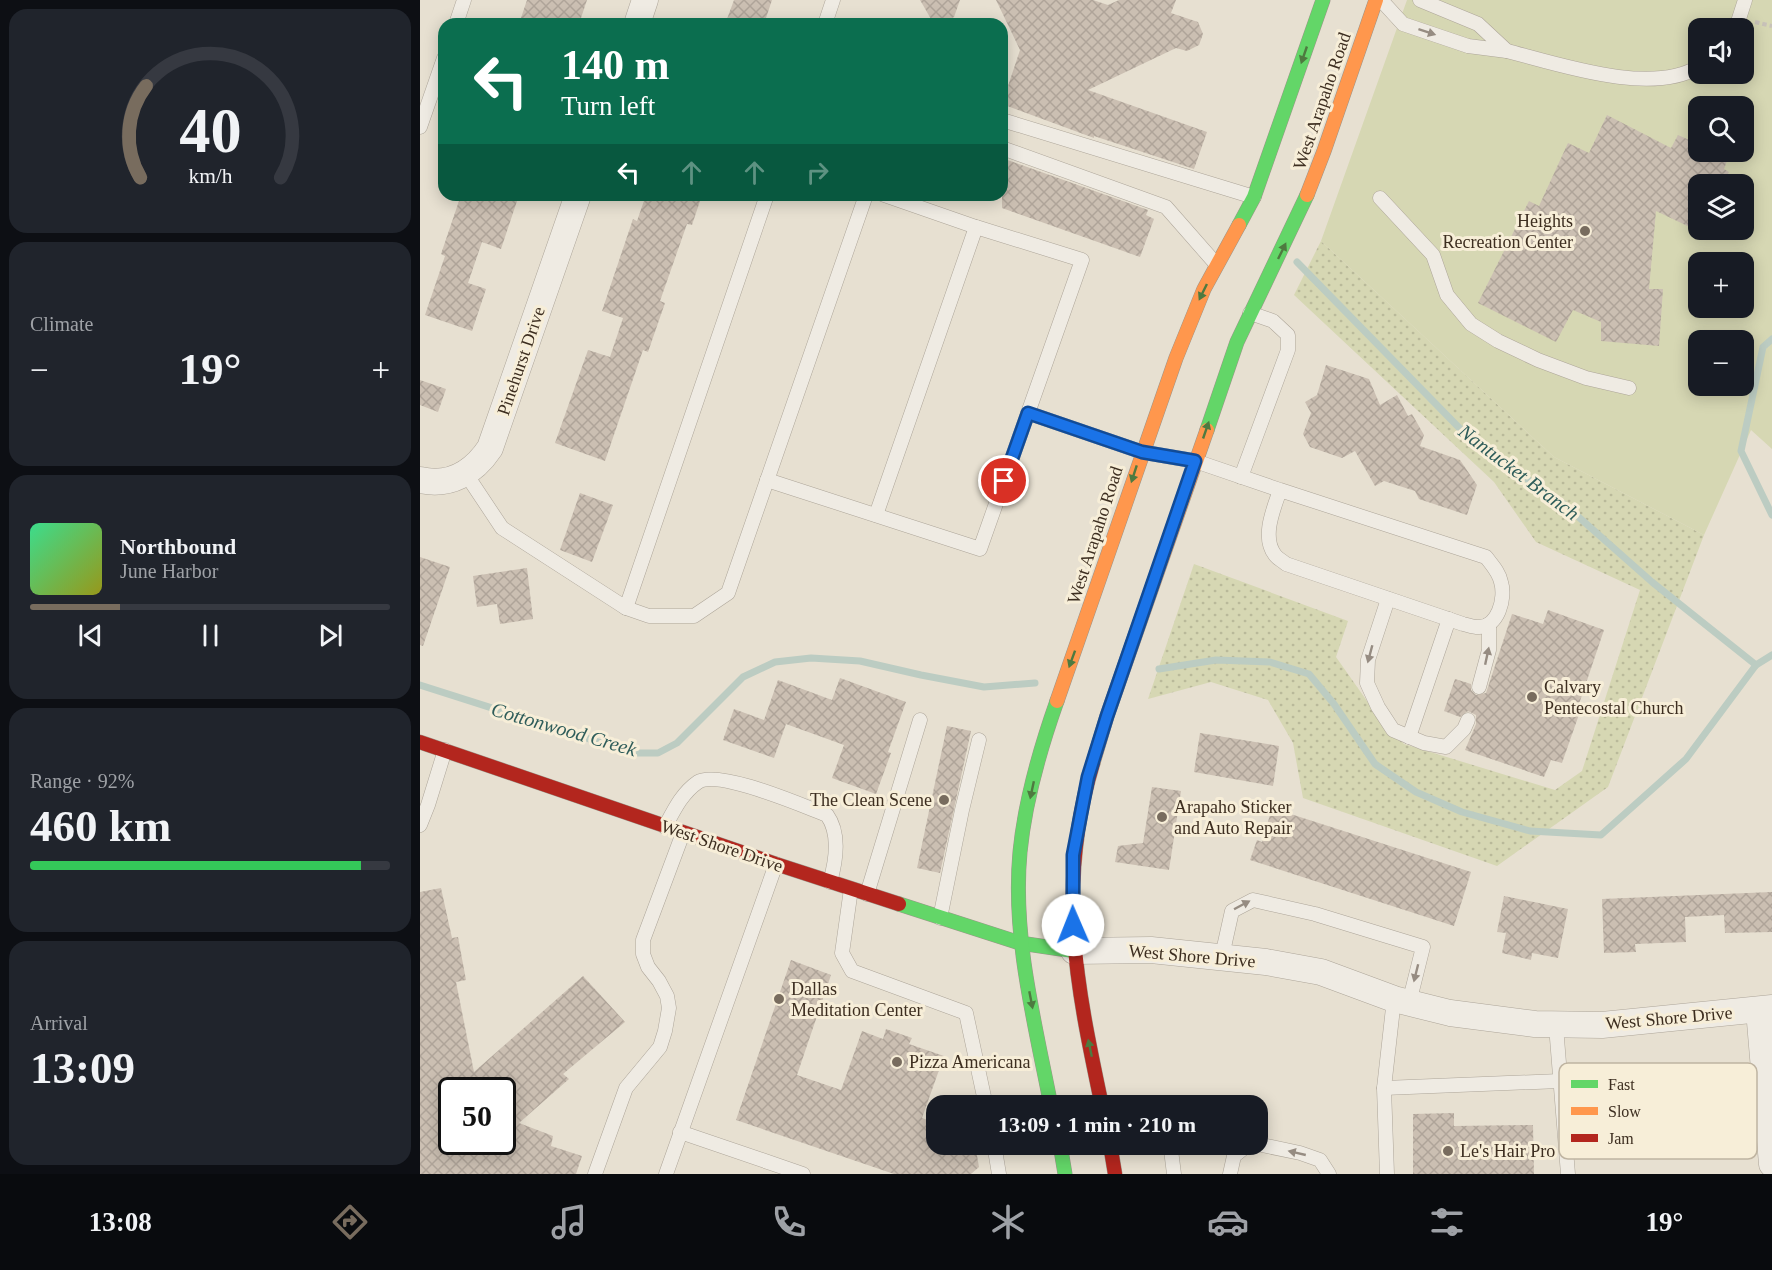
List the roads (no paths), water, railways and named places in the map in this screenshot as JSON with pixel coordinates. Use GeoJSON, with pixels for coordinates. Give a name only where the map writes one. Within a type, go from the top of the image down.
{"type":"FeatureCollection","features":[{"type":"Feature","properties":{"kind":"main road","name":"West Arapaho Road"},"geometry":{"type":"LineString","coordinates":[[1049,1095],[1020,943],[1020,853],[1046,733],[1142,452],[1191,319],[1254,197],[1323,0]]}},
{"type":"Feature","properties":{"kind":"main road","name":"West Arapaho Road"},"geometry":{"type":"LineString","coordinates":[[1100,1095],[1079,996],[1074,951],[1073,855],[1088,777],[1237,342],[1300,212],[1324,152],[1376,0]]}},
{"type":"Feature","properties":{"kind":"main road","name":"West Shore Drive"},"geometry":{"type":"LineString","coordinates":[[420,742],[665,827],[940,918],[1020,943],[1074,951]]}},
{"type":"Feature","properties":{"kind":"main road"},"geometry":{"type":"LineString","coordinates":[[1062,1155],[1065,1174]]}},
{"type":"Feature","properties":{"kind":"main road"},"geometry":{"type":"LineString","coordinates":[[1112,1155],[1115,1174]]}},
{"type":"Feature","properties":{"kind":"street"},"geometry":{"type":"LineString","coordinates":[[639,18],[645,0]]}},
{"type":"Feature","properties":{"kind":"street","name":"Pinehurst Drive"},"geometry":{"type":"LineString","coordinates":[[466,474],[481,462],[494,439],[576,201]]}},
{"type":"Feature","properties":{"kind":"street"},"geometry":{"type":"LineString","coordinates":[[420,480],[430,483],[447,481],[466,474]]}},
{"type":"Feature","properties":{"kind":"street","name":"West Shore Drive"},"geometry":{"type":"LineString","coordinates":[[1074,951],[1151,950],[1222,956],[1321,972],[1402,1001],[1450,1013],[1556,1026],[1602,1025],[1766,1009]]}},
{"type":"Feature","properties":{"kind":"street"},"geometry":{"type":"LineString","coordinates":[[1766,1009],[1772,1164]]}},
{"type":"Feature","properties":{"kind":"lane"},"geometry":{"type":"LineString","coordinates":[[458,18],[464,0]]}},
{"type":"Feature","properties":{"kind":"lane"},"geometry":{"type":"LineString","coordinates":[[827,18],[833,0]]}},
{"type":"Feature","properties":{"kind":"lane"},"geometry":{"type":"LineString","coordinates":[[1381,0],[1403,24],[1468,46],[1507,51],[1573,68],[1627,78],[1660,78],[1688,72]]}},
{"type":"Feature","properties":{"kind":"lane"},"geometry":{"type":"LineString","coordinates":[[1420,0],[1478,24],[1507,51]]}},
{"type":"Feature","properties":{"kind":"lane"},"geometry":{"type":"LineString","coordinates":[[1739,18],[1745,0]]}},
{"type":"Feature","properties":{"kind":"lane"},"geometry":{"type":"LineString","coordinates":[[420,127],[438,75]]}},
{"type":"Feature","properties":{"kind":"lane"},"geometry":{"type":"LineString","coordinates":[[1008,122],[1254,197]]}},
{"type":"Feature","properties":{"kind":"lane"},"geometry":{"type":"LineString","coordinates":[[1008,150],[1166,207],[1217,266]]}},
{"type":"Feature","properties":{"kind":"lane"},"geometry":{"type":"LineString","coordinates":[[1380,198],[1432,255],[1446,295],[1471,324],[1498,341],[1538,360],[1586,378],[1629,388]]}},
{"type":"Feature","properties":{"kind":"lane"},"geometry":{"type":"LineString","coordinates":[[626,608],[765,201]]}},
{"type":"Feature","properties":{"kind":"lane"},"geometry":{"type":"LineString","coordinates":[[466,474],[502,528],[626,608],[649,616],[694,616],[728,593],[864,201]]}},
{"type":"Feature","properties":{"kind":"lane"},"geometry":{"type":"LineString","coordinates":[[767,480],[980,549],[1082,260],[901,201]]}},
{"type":"Feature","properties":{"kind":"lane"},"geometry":{"type":"LineString","coordinates":[[876,515],[976,227]]}},
{"type":"Feature","properties":{"kind":"lane"},"geometry":{"type":"LineString","coordinates":[[1241,477],[1287,350],[1288,335],[1273,321],[1250,313]]}},
{"type":"Feature","properties":{"kind":"lane"},"geometry":{"type":"LineString","coordinates":[[1028,413],[1142,452],[1195,461],[1486,557],[1496,569],[1502,583],[1501,604],[1496,617],[1489,624],[1479,627],[1286,564],[1275,555],[1269,537],[1271,515],[1280,490]]}},
{"type":"Feature","properties":{"kind":"lane"},"geometry":{"type":"LineString","coordinates":[[1388,599],[1368,660],[1367,683],[1378,707],[1393,730],[1424,743],[1446,747],[1464,729],[1468,720]]}},
{"type":"Feature","properties":{"kind":"lane"},"geometry":{"type":"LineString","coordinates":[[1409,737],[1449,619]]}},
{"type":"Feature","properties":{"kind":"lane"},"geometry":{"type":"LineString","coordinates":[[1479,687],[1490,650],[1489,624]]}},
{"type":"Feature","properties":{"kind":"lane"},"geometry":{"type":"LineString","coordinates":[[867,894],[920,720]]}},
{"type":"Feature","properties":{"kind":"lane"},"geometry":{"type":"LineString","coordinates":[[940,918],[979,741]]}},
{"type":"Feature","properties":{"kind":"lane"},"geometry":{"type":"LineString","coordinates":[[420,825],[445,750]]}},
{"type":"Feature","properties":{"kind":"lane"},"geometry":{"type":"LineString","coordinates":[[665,827],[681,798],[700,781],[716,779],[735,782],[827,815],[835,826],[834,868],[830,882]]}},
{"type":"Feature","properties":{"kind":"lane"},"geometry":{"type":"LineString","coordinates":[[595,1174],[626,1088],[660,1047],[665,1031],[669,1008],[667,996],[648,967],[643,954],[643,940],[683,833]]}},
{"type":"Feature","properties":{"kind":"lane"},"geometry":{"type":"LineString","coordinates":[[666,1174],[776,864]]}},
{"type":"Feature","properties":{"kind":"lane"},"geometry":{"type":"LineString","coordinates":[[851,889],[842,953],[852,971],[966,1013],[984,1095]]}},
{"type":"Feature","properties":{"kind":"lane"},"geometry":{"type":"LineString","coordinates":[[1222,956],[1232,910],[1252,900],[1315,914],[1423,947],[1402,1001],[1384,1089],[1387,1174]]}},
{"type":"Feature","properties":{"kind":"lane"},"geometry":{"type":"LineString","coordinates":[[1556,1026],[1559,1067]]}},
{"type":"Feature","properties":{"kind":"lane"},"geometry":{"type":"LineString","coordinates":[[1384,1089],[1559,1081]]}},
{"type":"Feature","properties":{"kind":"lane"},"geometry":{"type":"LineString","coordinates":[[680,1131],[803,1174]]}},
{"type":"Feature","properties":{"kind":"lane"},"geometry":{"type":"LineString","coordinates":[[1268,1146],[1320,1160],[1329,1174]]}},
{"type":"Feature","properties":{"kind":"lane"},"geometry":{"type":"LineString","coordinates":[[996,1155],[999,1174]]}},
{"type":"Feature","properties":{"kind":"lane"},"geometry":{"type":"LineString","coordinates":[[1172,1155],[1174,1174]]}},
{"type":"Feature","properties":{"kind":"lane"},"geometry":{"type":"LineString","coordinates":[[1230,1174],[1235,1155]]}},
{"type":"Feature","properties":{"kind":"lane"},"geometry":{"type":"LineString","coordinates":[[1567,1159],[1568,1174]]}},
{"type":"Feature","properties":{"kind":"waterway","name":"Nantucket Branch"},"geometry":{"type":"LineString","coordinates":[[1297,262],[1474,443],[1565,505],[1652,582],[1756,665]]}},
{"type":"Feature","properties":{"kind":"waterway"},"geometry":{"type":"LineString","coordinates":[[1772,339],[1763,347],[1741,451],[1772,515]]}},
{"type":"Feature","properties":{"kind":"waterway","name":"Cottonwood Creek"},"geometry":{"type":"LineString","coordinates":[[1159,669],[1216,660],[1270,662],[1309,674],[1334,704],[1375,764],[1416,792],[1462,812],[1530,831],[1601,835],[1686,759],[1756,665],[1772,655]]}},
{"type":"Feature","properties":{"kind":"waterway","name":"Cottonwood Creek"},"geometry":{"type":"LineString","coordinates":[[420,685],[633,753],[658,753],[677,743],[743,677],[775,662],[811,658],[860,661],[984,687],[1035,683]]}},
{"type":"Feature","properties":{"kind":"place","name":"Heights Recreation Center"},"geometry":{"type":"Point","coordinates":[1585,231]}},
{"type":"Feature","properties":{"kind":"place","name":"Calvary Pentecostal Church"},"geometry":{"type":"Point","coordinates":[1532,697]}},
{"type":"Feature","properties":{"kind":"place","name":"The Clean Scene"},"geometry":{"type":"Point","coordinates":[944,800]}},
{"type":"Feature","properties":{"kind":"place","name":"Arapaho Sticker and Auto Repair"},"geometry":{"type":"Point","coordinates":[1162,817]}},
{"type":"Feature","properties":{"kind":"place","name":"Dallas Meditation Center"},"geometry":{"type":"Point","coordinates":[779,999]}},
{"type":"Feature","properties":{"kind":"place","name":"Pizza Americana"},"geometry":{"type":"Point","coordinates":[897,1062]}},
{"type":"Feature","properties":{"kind":"place","name":"Le's Hair Pro"},"geometry":{"type":"Point","coordinates":[1448,1151]}}]}
